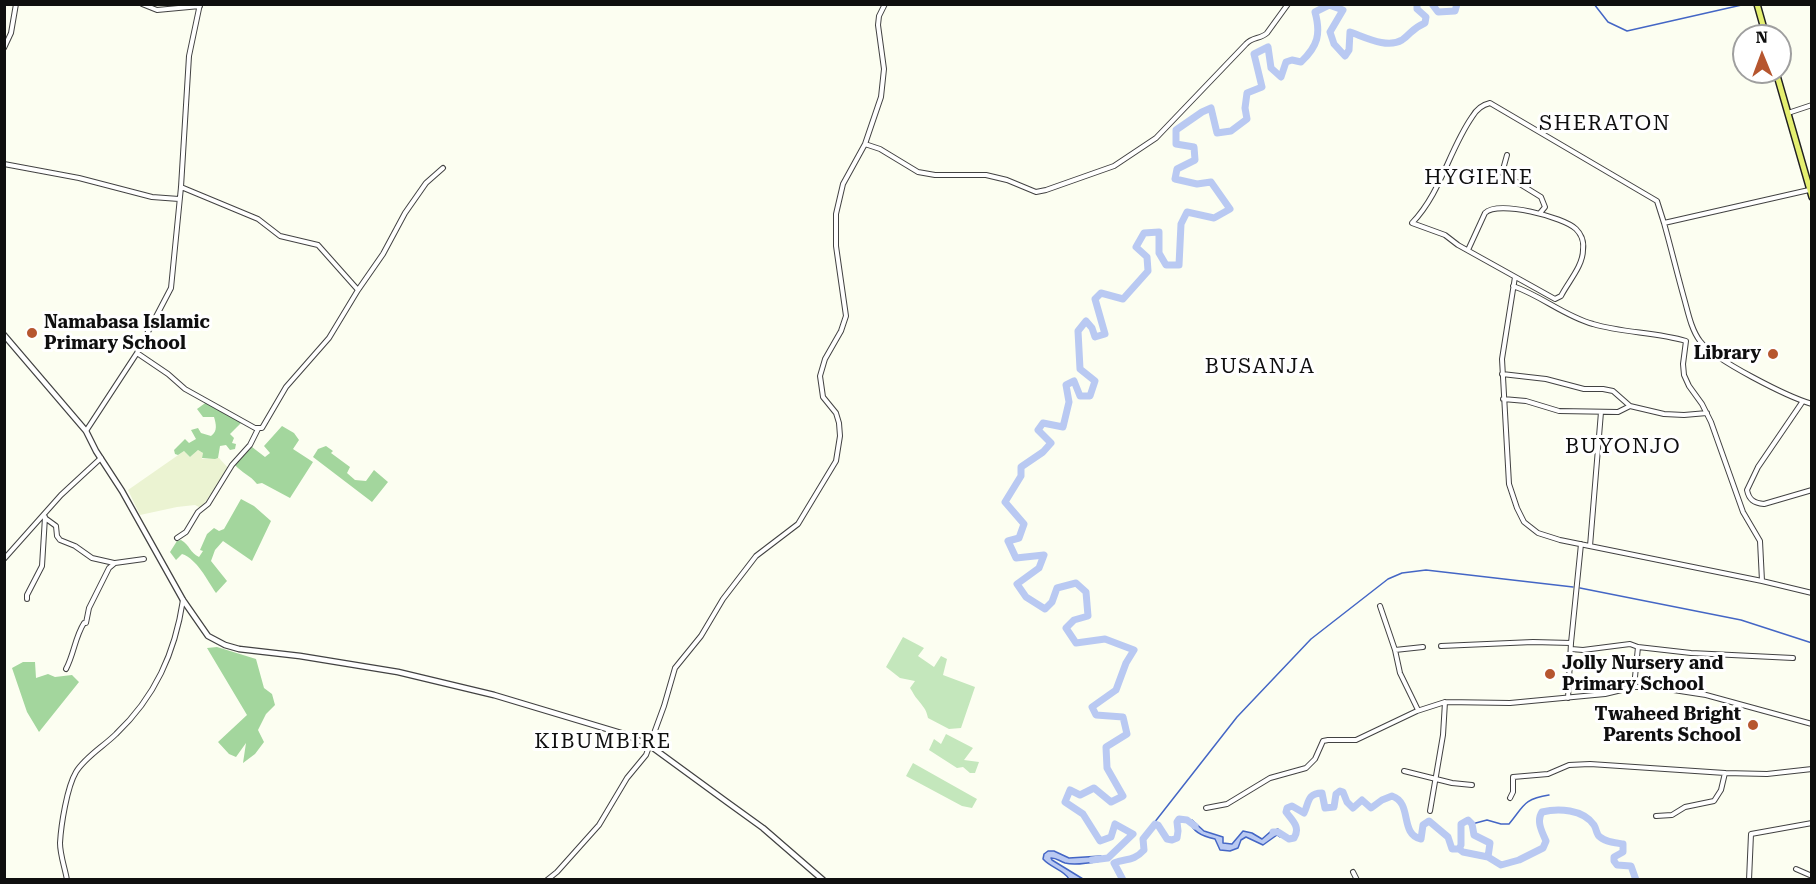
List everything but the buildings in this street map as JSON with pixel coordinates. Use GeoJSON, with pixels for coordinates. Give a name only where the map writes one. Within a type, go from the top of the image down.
{"type":"FeatureCollection","features":[{"type":"Feature","properties":{"kind":"main road"},"geometry":{"type":"LineString","coordinates":[[1757,4],[1763,24]]}},
{"type":"Feature","properties":{"kind":"main road"},"geometry":{"type":"LineString","coordinates":[[1780,84],[1812,197]]}},
{"type":"Feature","properties":{"kind":"street"},"geometry":{"type":"LineString","coordinates":[[4,48],[11,33],[16,4]]}},
{"type":"Feature","properties":{"kind":"street"},"geometry":{"type":"LineString","coordinates":[[86,431],[137,353],[171,288],[181,187],[189,56],[200,5],[157,10],[142,4]]}},
{"type":"Feature","properties":{"kind":"street"},"geometry":{"type":"LineString","coordinates":[[547,879],[557,873],[598,825],[627,778],[646,755],[675,668],[701,636],[723,599],[756,556],[798,524],[836,461],[840,423],[836,413],[823,397],[820,376],[825,359],[841,331],[846,316],[836,246],[837,202],[843,184],[865,144],[883,86],[884,69],[878,25],[879,16],[885,4]]}},
{"type":"Feature","properties":{"kind":"street"},"geometry":{"type":"LineString","coordinates":[[865,144],[880,149],[918,172],[935,175],[986,175],[1007,180],[1036,192],[1046,190],[1114,166],[1156,138],[1246,44],[1268,33],[1288,4]]}},
{"type":"Feature","properties":{"kind":"street"},"geometry":{"type":"LineString","coordinates":[[1468,250],[1488,210],[1498,208],[1555,217],[1575,228],[1583,243],[1582,258],[1561,296],[1557,299],[1547,297],[1468,250],[1445,235],[1412,223],[1424,209],[1470,119],[1481,106],[1490,103],[1657,201],[1688,312],[1700,341],[1712,352],[1751,376],[1812,404]]}},
{"type":"Feature","properties":{"kind":"street"},"geometry":{"type":"LineString","coordinates":[[1788,113],[1812,105]]}},
{"type":"Feature","properties":{"kind":"street"},"geometry":{"type":"LineString","coordinates":[[1507,155],[1502,173],[1541,197],[1545,207],[1539,214]]}},
{"type":"Feature","properties":{"kind":"street"},"geometry":{"type":"LineString","coordinates":[[4,164],[88,180],[152,197],[178,200]]}},
{"type":"Feature","properties":{"kind":"street"},"geometry":{"type":"LineString","coordinates":[[177,538],[186,532],[198,512],[208,504],[232,465],[250,445],[258,429],[267,423],[286,387],[329,338],[405,213],[426,183],[443,168]]}},
{"type":"Feature","properties":{"kind":"street"},"geometry":{"type":"LineString","coordinates":[[181,187],[258,219],[280,236],[318,245],[358,290]]}},
{"type":"Feature","properties":{"kind":"street"},"geometry":{"type":"LineString","coordinates":[[1664,223],[1809,190]]}},
{"type":"Feature","properties":{"kind":"street"},"geometry":{"type":"LineString","coordinates":[[1515,277],[1503,348],[1503,399],[1509,484],[1519,513],[1530,527],[1538,533],[1560,540],[1762,581],[1812,594]]}},
{"type":"Feature","properties":{"kind":"street"},"geometry":{"type":"LineString","coordinates":[[1513,286],[1529,291],[1574,318],[1591,324],[1686,341],[1684,375],[1707,413],[1743,512],[1760,541],[1762,581]]}},
{"type":"Feature","properties":{"kind":"street"},"geometry":{"type":"LineString","coordinates":[[4,335],[86,431],[183,600],[208,636],[231,648],[300,656],[398,672],[494,694],[602,726],[648,745],[763,828],[823,879]]}},
{"type":"Feature","properties":{"kind":"street"},"geometry":{"type":"LineString","coordinates":[[137,353],[185,389],[258,429]]}},
{"type":"Feature","properties":{"kind":"street"},"geometry":{"type":"LineString","coordinates":[[1502,374],[1546,379],[1584,389],[1613,391],[1630,406],[1664,414],[1707,413]]}},
{"type":"Feature","properties":{"kind":"street"},"geometry":{"type":"LineString","coordinates":[[1503,399],[1526,401],[1559,411],[1618,412],[1630,406]]}},
{"type":"Feature","properties":{"kind":"street"},"geometry":{"type":"LineString","coordinates":[[1803,401],[1758,467],[1747,490],[1756,504],[1764,504],[1812,490]]}},
{"type":"Feature","properties":{"kind":"street"},"geometry":{"type":"LineString","coordinates":[[1590,546],[1601,412]]}},
{"type":"Feature","properties":{"kind":"street"},"geometry":{"type":"LineString","coordinates":[[4,559],[45,516],[61,495],[101,458]]}},
{"type":"Feature","properties":{"kind":"street"},"geometry":{"type":"LineString","coordinates":[[45,516],[56,526],[60,540],[75,546],[92,558],[115,563],[144,559]]}},
{"type":"Feature","properties":{"kind":"street"},"geometry":{"type":"LineString","coordinates":[[27,599],[42,566],[45,516]]}},
{"type":"Feature","properties":{"kind":"street"},"geometry":{"type":"LineString","coordinates":[[1568,698],[1581,544]]}},
{"type":"Feature","properties":{"kind":"street"},"geometry":{"type":"LineString","coordinates":[[66,669],[73,657],[79,631],[86,623],[92,600],[109,568],[115,563]]}},
{"type":"Feature","properties":{"kind":"street"},"geometry":{"type":"LineString","coordinates":[[67,879],[60,844],[70,783],[78,768],[118,732],[151,692],[171,656],[183,600]]}},
{"type":"Feature","properties":{"kind":"street"},"geometry":{"type":"LineString","coordinates":[[1380,606],[1400,673],[1418,710]]}},
{"type":"Feature","properties":{"kind":"street"},"geometry":{"type":"LineString","coordinates":[[1441,646],[1533,642],[1571,643]]}},
{"type":"Feature","properties":{"kind":"street"},"geometry":{"type":"LineString","coordinates":[[1571,649],[1583,650],[1630,644],[1638,647],[1691,653],[1793,658]]}},
{"type":"Feature","properties":{"kind":"street"},"geometry":{"type":"LineString","coordinates":[[1395,650],[1423,647]]}},
{"type":"Feature","properties":{"kind":"street"},"geometry":{"type":"LineString","coordinates":[[1634,687],[1638,647]]}},
{"type":"Feature","properties":{"kind":"street"},"geometry":{"type":"LineString","coordinates":[[1206,808],[1227,804],[1270,778],[1306,768],[1315,759],[1323,741],[1356,740],[1418,710],[1445,702],[1510,703],[1605,694],[1634,687],[1654,687],[1706,695],[1812,724]]}},
{"type":"Feature","properties":{"kind":"street"},"geometry":{"type":"LineString","coordinates":[[1430,811],[1443,735],[1445,702]]}},
{"type":"Feature","properties":{"kind":"street"},"geometry":{"type":"LineString","coordinates":[[1510,798],[1513,792],[1513,777],[1548,774],[1569,765],[1608,764],[1631,768],[1767,774],[1812,769]]}},
{"type":"Feature","properties":{"kind":"street"},"geometry":{"type":"LineString","coordinates":[[1404,771],[1472,784]]}},
{"type":"Feature","properties":{"kind":"street"},"geometry":{"type":"LineString","coordinates":[[1656,816],[1672,815],[1685,807],[1714,801],[1721,790],[1725,773]]}},
{"type":"Feature","properties":{"kind":"street"},"geometry":{"type":"LineString","coordinates":[[1749,879],[1751,834],[1812,823]]}},
{"type":"Feature","properties":{"kind":"street"},"geometry":{"type":"LineString","coordinates":[[1796,869],[1812,876]]}},
{"type":"Feature","properties":{"kind":"street"},"geometry":{"type":"LineString","coordinates":[[1353,872],[1357,879]]}},
{"type":"Feature","properties":{"kind":"green space"},"geometry":{"type":"Polygon","coordinates":[[[208,401],[236,417],[241,423],[230,434],[234,438],[232,443],[236,444],[235,449],[230,450],[226,445],[220,446],[218,458],[215,459],[202,458],[203,453],[198,450],[190,457],[184,451],[178,455],[175,454],[174,450],[185,439],[189,443],[196,439],[191,430],[198,428],[201,433],[211,436],[215,432],[214,417],[203,417],[197,409],[208,401]]]}},
{"type":"Feature","properties":{"kind":"green space"},"geometry":{"type":"Polygon","coordinates":[[[282,426],[294,433],[299,440],[293,449],[313,462],[290,498],[262,483],[257,484],[235,465],[252,447],[265,457],[270,453],[264,446],[282,426]]]}},
{"type":"Feature","properties":{"kind":"green space"},"geometry":{"type":"Polygon","coordinates":[[[326,446],[333,451],[331,453],[350,467],[347,473],[355,480],[366,481],[374,470],[388,482],[372,502],[313,457],[318,449],[326,446]]]}},
{"type":"Feature","properties":{"kind":"green space"},"geometry":{"type":"Polygon","coordinates":[[[198,450],[203,453],[202,459],[219,458],[229,469],[201,508],[195,505],[177,507],[140,515],[128,490],[184,451],[190,457],[198,450]]]}},
{"type":"Feature","properties":{"kind":"green space"},"geometry":{"type":"Polygon","coordinates":[[[241,499],[254,506],[271,521],[252,561],[223,541],[215,550],[211,561],[227,581],[216,593],[192,560],[182,554],[176,560],[170,552],[177,541],[181,540],[199,557],[203,551],[200,550],[207,534],[214,528],[219,531],[224,529],[241,499]]]}},
{"type":"Feature","properties":{"kind":"green space"},"geometry":{"type":"Polygon","coordinates":[[[903,637],[924,648],[918,656],[934,667],[941,656],[947,659],[943,675],[975,687],[961,728],[949,729],[928,718],[910,688],[915,681],[900,678],[886,667],[903,637]]]}},
{"type":"Feature","properties":{"kind":"green space"},"geometry":{"type":"Polygon","coordinates":[[[217,647],[256,659],[264,688],[272,694],[275,705],[266,714],[258,730],[264,742],[255,754],[243,763],[246,743],[236,757],[229,754],[218,742],[247,715],[207,648],[217,647]]]}},
{"type":"Feature","properties":{"kind":"green space"},"geometry":{"type":"Polygon","coordinates":[[[23,662],[35,662],[36,678],[48,674],[55,677],[72,675],[79,682],[39,732],[27,712],[12,668],[23,662]]]}},
{"type":"Feature","properties":{"kind":"green space"},"geometry":{"type":"Polygon","coordinates":[[[946,734],[973,748],[964,760],[979,762],[975,773],[970,773],[963,767],[957,768],[929,750],[934,739],[941,744],[946,734]]]}},
{"type":"Feature","properties":{"kind":"green space"},"geometry":{"type":"Polygon","coordinates":[[[913,763],[977,799],[972,808],[962,806],[906,776],[913,763]]]}},
{"type":"Feature","properties":{"kind":"water"},"geometry":{"type":"Polygon","coordinates":[[[1192,820],[1204,831],[1223,837],[1223,843],[1232,844],[1243,831],[1262,839],[1278,829],[1280,837],[1277,835],[1263,845],[1246,837],[1241,840],[1238,848],[1230,851],[1220,850],[1215,839],[1203,836],[1194,829],[1190,822],[1192,820]]]}},
{"type":"Feature","properties":{"kind":"water"},"geometry":{"type":"Polygon","coordinates":[[[1054,851],[1069,858],[1101,856],[1101,861],[1073,864],[1051,858],[1083,879],[1069,879],[1043,859],[1044,854],[1054,851]]]}},
{"type":"Feature","properties":{"kind":"waterway"},"geometry":{"type":"LineString","coordinates":[[1092,860],[1108,858],[1133,834],[1115,824],[1111,837],[1100,841],[1083,814],[1065,802],[1070,790],[1080,795],[1094,788],[1111,802],[1123,796],[1107,768],[1106,747],[1127,734],[1123,717],[1096,715],[1092,707],[1116,690],[1126,663],[1134,650],[1105,639],[1076,643],[1066,628],[1074,620],[1088,616],[1086,592],[1076,583],[1057,588],[1052,602],[1045,609],[1026,597],[1017,584],[1039,568],[1044,555],[1016,558],[1008,541],[1019,538],[1024,524],[1005,502],[1021,476],[1021,467],[1043,452],[1051,443],[1038,430],[1043,423],[1063,427],[1069,402],[1066,385],[1074,381],[1080,396],[1090,396],[1095,381],[1080,369],[1078,331],[1086,321],[1095,337],[1105,334],[1095,299],[1101,293],[1123,299],[1148,271],[1147,257],[1136,247],[1144,233],[1159,232],[1159,253],[1166,265],[1179,265],[1181,224],[1187,212],[1214,218],[1230,209],[1211,182],[1197,184],[1175,179],[1177,169],[1195,160],[1194,147],[1176,144],[1176,130],[1211,108],[1217,133],[1231,131],[1247,119],[1245,108],[1247,93],[1262,87],[1254,54],[1268,47],[1271,68],[1281,77],[1286,62],[1292,60],[1301,62],[1311,51],[1318,33],[1315,12],[1329,5],[1343,10],[1330,32],[1334,44],[1345,56],[1349,50],[1350,32],[1383,43],[1402,40],[1425,23],[1426,17],[1417,9],[1417,4]]}},
{"type":"Feature","properties":{"kind":"waterway"},"geometry":{"type":"LineString","coordinates":[[1432,4],[1438,12],[1455,11],[1457,4]]}},
{"type":"Feature","properties":{"kind":"waterway"},"geometry":{"type":"LineString","coordinates":[[1594,4],[1608,22],[1627,31],[1746,4]]}},
{"type":"Feature","properties":{"kind":"waterway"},"geometry":{"type":"LineString","coordinates":[[1155,824],[1237,717],[1311,639],[1388,579],[1402,573],[1426,570],[1573,587]]}},
{"type":"Feature","properties":{"kind":"waterway"},"geometry":{"type":"LineString","coordinates":[[1580,588],[1741,620],[1812,643]]}},
{"type":"Feature","properties":{"kind":"waterway"},"geometry":{"type":"LineString","coordinates":[[1273,832],[1278,832],[1289,839],[1294,838],[1297,830],[1286,812],[1287,808],[1292,806],[1304,813],[1309,799],[1317,793],[1322,793],[1325,808],[1334,807],[1336,794],[1340,791],[1353,808],[1362,800],[1371,808],[1392,796],[1402,805],[1410,831],[1414,836],[1421,839],[1423,825],[1429,821],[1448,837],[1452,849],[1459,849],[1461,824],[1468,820],[1472,824],[1474,835],[1490,843],[1488,857],[1501,865],[1519,860],[1543,848],[1546,841],[1540,823],[1542,812],[1570,811],[1589,820],[1602,839],[1623,844],[1623,852],[1614,857],[1614,861],[1617,865],[1631,866],[1636,880]]}},
{"type":"Feature","properties":{"kind":"waterway"},"geometry":{"type":"LineString","coordinates":[[1472,824],[1487,820],[1509,824],[1529,801],[1549,795]]}},
{"type":"Feature","properties":{"kind":"waterway"},"geometry":{"type":"LineString","coordinates":[[1123,880],[1114,863],[1140,854],[1144,850],[1143,839],[1155,824],[1167,839],[1172,840],[1177,838],[1179,819],[1187,820],[1195,826]]}},
{"type":"Feature","properties":{"kind":"waterway"},"geometry":{"type":"LineString","coordinates":[[1459,849],[1463,852],[1488,857]]}},
{"type":"Feature","properties":{"kind":"place","name":"Namabasa Islamic Primary School"},"geometry":{"type":"Point","coordinates":[32,333]}},
{"type":"Feature","properties":{"kind":"place","name":"Library"},"geometry":{"type":"Point","coordinates":[1773,354]}},
{"type":"Feature","properties":{"kind":"place","name":"Jolly Nursery and Primary School"},"geometry":{"type":"Point","coordinates":[1550,674]}},
{"type":"Feature","properties":{"kind":"place","name":"Twaheed Bright Parents School"},"geometry":{"type":"Point","coordinates":[1753,725]}},
{"type":"Feature","properties":{"kind":"district","name":"SHERATON"},"geometry":{"type":"Point","coordinates":[1605,124]}},
{"type":"Feature","properties":{"kind":"district","name":"HYGIENE"},"geometry":{"type":"Point","coordinates":[1479,178]}},
{"type":"Feature","properties":{"kind":"district","name":"BUSANJA"},"geometry":{"type":"Point","coordinates":[1260,367]}},
{"type":"Feature","properties":{"kind":"district","name":"BUYONJO"},"geometry":{"type":"Point","coordinates":[1623,447]}},
{"type":"Feature","properties":{"kind":"district","name":"KIBUMBIRE"},"geometry":{"type":"Point","coordinates":[603,742]}}]}
